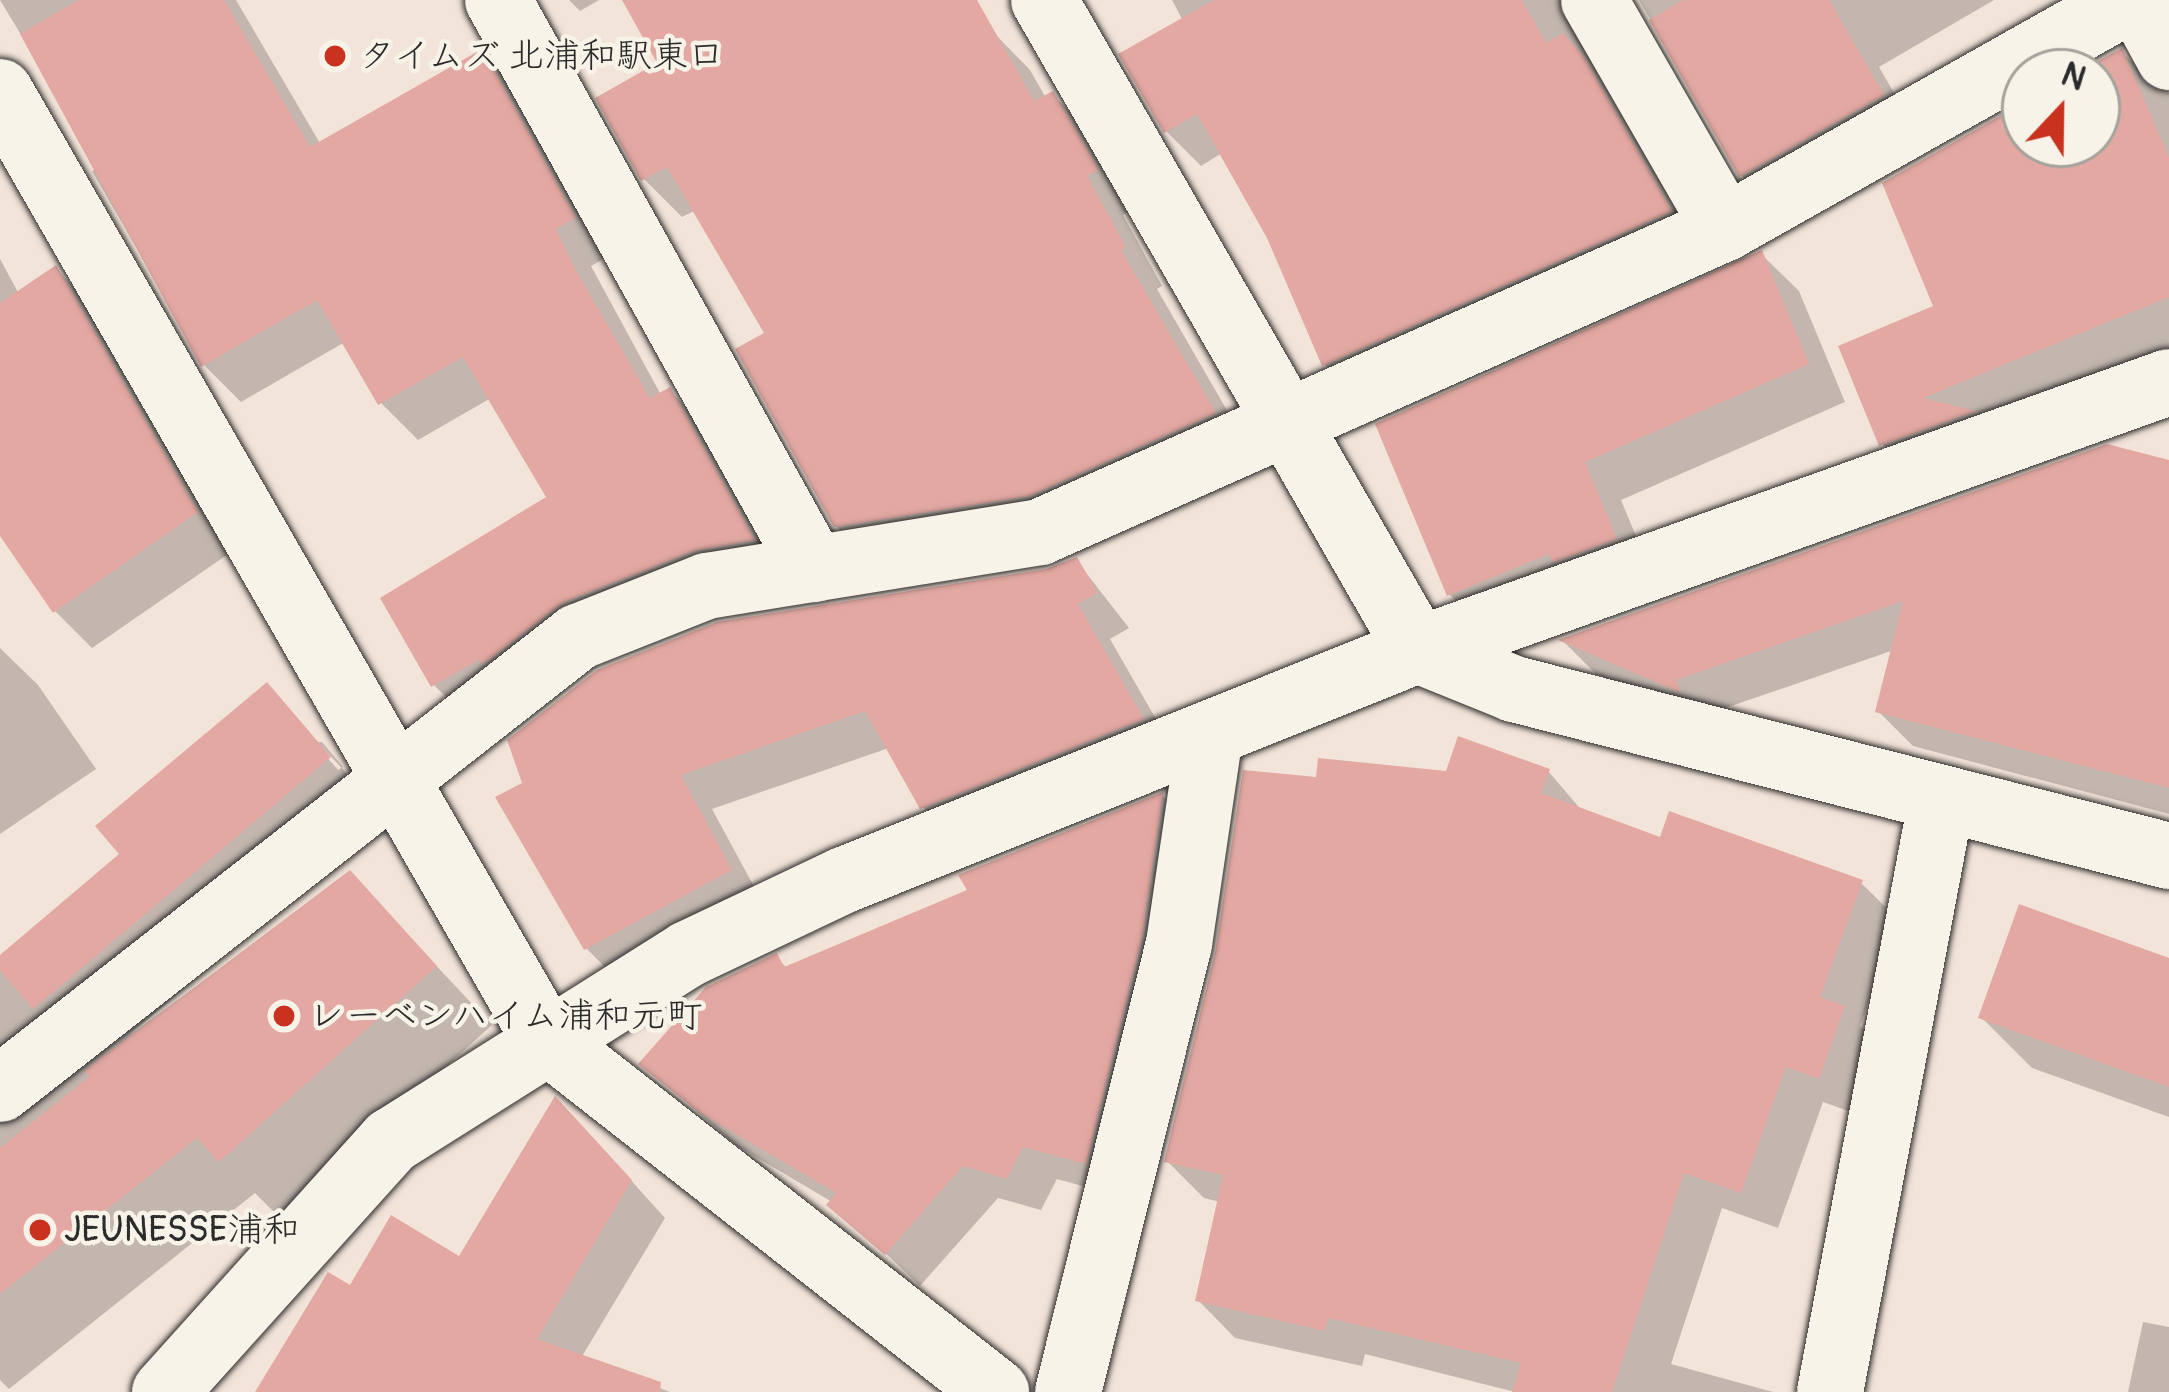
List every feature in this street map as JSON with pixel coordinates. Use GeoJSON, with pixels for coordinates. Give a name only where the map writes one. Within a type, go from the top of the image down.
{"type":"FeatureCollection","features":[{"type":"Feature","properties":{"kind":"street"},"geometry":{"type":"LineString","coordinates":[[498,0],[814,569]]}},
{"type":"Feature","properties":{"kind":"street"},"geometry":{"type":"LineString","coordinates":[[1044,0],[1418,650],[1514,689],[1941,803],[2169,856]]}},
{"type":"Feature","properties":{"kind":"street"},"geometry":{"type":"LineString","coordinates":[[1594,0],[1725,228]]}},
{"type":"Feature","properties":{"kind":"street"},"geometry":{"type":"LineString","coordinates":[[3,1078],[397,781],[578,637],[707,586],[1040,532],[1725,228],[2133,0],[2169,57]]}},
{"type":"Feature","properties":{"kind":"street"},"geometry":{"type":"LineString","coordinates":[[0,92],[545,1039],[987,1391]]}},
{"type":"Feature","properties":{"kind":"street"},"geometry":{"type":"LineString","coordinates":[[165,1392],[392,1141],[545,1039],[688,954],[844,880],[1418,650],[2169,382]]}},
{"type":"Feature","properties":{"kind":"street"},"geometry":{"type":"LineString","coordinates":[[1068,1392],[1179,944],[1210,734]]}},
{"type":"Feature","properties":{"kind":"street"},"geometry":{"type":"LineString","coordinates":[[1830,1392],[1941,803]]}},
{"type":"Feature","properties":{"kind":"building"},"geometry":{"type":"Polygon","coordinates":[[[78,0],[224,0],[310,147],[482,49],[576,218],[556,229],[575,269],[650,398],[670,387],[755,540],[694,551],[564,602],[482,665],[480,659],[431,687],[380,598],[546,497],[463,357],[378,405],[317,300],[201,367],[20,34],[78,0]]]}},
{"type":"Feature","properties":{"kind":"building"},"geometry":{"type":"Polygon","coordinates":[[[622,0],[977,0],[1034,101],[1053,91],[1099,170],[1087,176],[1126,247],[1121,250],[1216,413],[1029,496],[834,527],[735,349],[764,333],[667,167],[641,181],[595,98],[657,63],[622,0]]]}},
{"type":"Feature","properties":{"kind":"building"},"geometry":{"type":"Polygon","coordinates":[[[1214,0],[1522,0],[1546,43],[1563,33],[1584,57],[1672,211],[1322,366],[1267,238],[1197,114],[1164,133],[1118,54],[1214,0]]]}},
{"type":"Feature","properties":{"kind":"building"},"geometry":{"type":"Polygon","coordinates":[[[1683,0],[1829,0],[1884,95],[1739,177],[1649,20],[1683,0]]]}},
{"type":"Feature","properties":{"kind":"building"},"geometry":{"type":"Polygon","coordinates":[[[2121,49],[2169,158],[2169,297],[1923,398],[1976,411],[1879,446],[1838,346],[1933,306],[1882,183],[2001,116],[2001,168],[2121,168],[2121,49]]]}},
{"type":"Feature","properties":{"kind":"building"},"geometry":{"type":"Polygon","coordinates":[[[1762,250],[1809,364],[1585,462],[1617,539],[1553,562],[1549,554],[1447,596],[1375,424],[1762,250]]]}},
{"type":"Feature","properties":{"kind":"building"},"geometry":{"type":"Polygon","coordinates":[[[56,265],[198,512],[53,613],[0,536],[0,303],[56,265]]]}},
{"type":"Feature","properties":{"kind":"building"},"geometry":{"type":"Polygon","coordinates":[[[2107,444],[2169,460],[2169,788],[1875,712],[1903,601],[1676,680],[1681,693],[1558,640],[2107,444]]]}},
{"type":"Feature","properties":{"kind":"building"},"geometry":{"type":"Polygon","coordinates":[[[1077,557],[1098,593],[1078,604],[1144,719],[920,809],[865,711],[681,775],[732,870],[584,950],[495,797],[522,783],[507,740],[597,670],[717,622],[1046,569],[1077,557]]]}},
{"type":"Feature","properties":{"kind":"building"},"geometry":{"type":"Polygon","coordinates":[[[267,682],[331,757],[33,1009],[0,970],[0,955],[119,854],[95,826],[267,682]]]}},
{"type":"Feature","properties":{"kind":"building"},"geometry":{"type":"Polygon","coordinates":[[[1458,736],[1550,769],[1541,793],[1660,837],[1669,811],[1863,880],[1820,997],[1845,1006],[1819,1079],[1786,1067],[1741,1193],[1684,1173],[1612,1392],[1512,1392],[1521,1363],[1328,1318],[1325,1331],[1195,1301],[1223,1175],[1164,1162],[1215,953],[1243,770],[1316,777],[1318,758],[1446,771],[1458,736]]]}},
{"type":"Feature","properties":{"kind":"building"},"geometry":{"type":"Polygon","coordinates":[[[1163,792],[1142,937],[1086,1164],[1023,1147],[1007,1179],[963,1166],[885,1255],[826,1205],[836,1193],[699,1112],[638,1064],[706,987],[777,953],[784,967],[967,890],[958,875],[1163,792]]]}},
{"type":"Feature","properties":{"kind":"building"},"geometry":{"type":"Polygon","coordinates":[[[350,870],[437,966],[219,1162],[197,1138],[0,1294],[0,1148],[89,1077],[84,1071],[350,870]]]}},
{"type":"Feature","properties":{"kind":"building"},"geometry":{"type":"Polygon","coordinates":[[[2019,904],[2169,958],[2169,1087],[1978,1018],[2019,904]]]}},
{"type":"Feature","properties":{"kind":"building"},"geometry":{"type":"Polygon","coordinates":[[[555,1096],[632,1180],[537,1339],[661,1382],[660,1392],[255,1392],[328,1272],[350,1285],[391,1215],[459,1256],[555,1096]]]}},
{"type":"Feature","properties":{"kind":"place","name":"タイムズ 北浦和駅東口"},"geometry":{"type":"Point","coordinates":[335,56]}},
{"type":"Feature","properties":{"kind":"place","name":"レーベンハイム浦和元町"},"geometry":{"type":"Point","coordinates":[284,1016]}},
{"type":"Feature","properties":{"kind":"place","name":"JEUNESSE浦和"},"geometry":{"type":"Point","coordinates":[40,1230]}}]}
